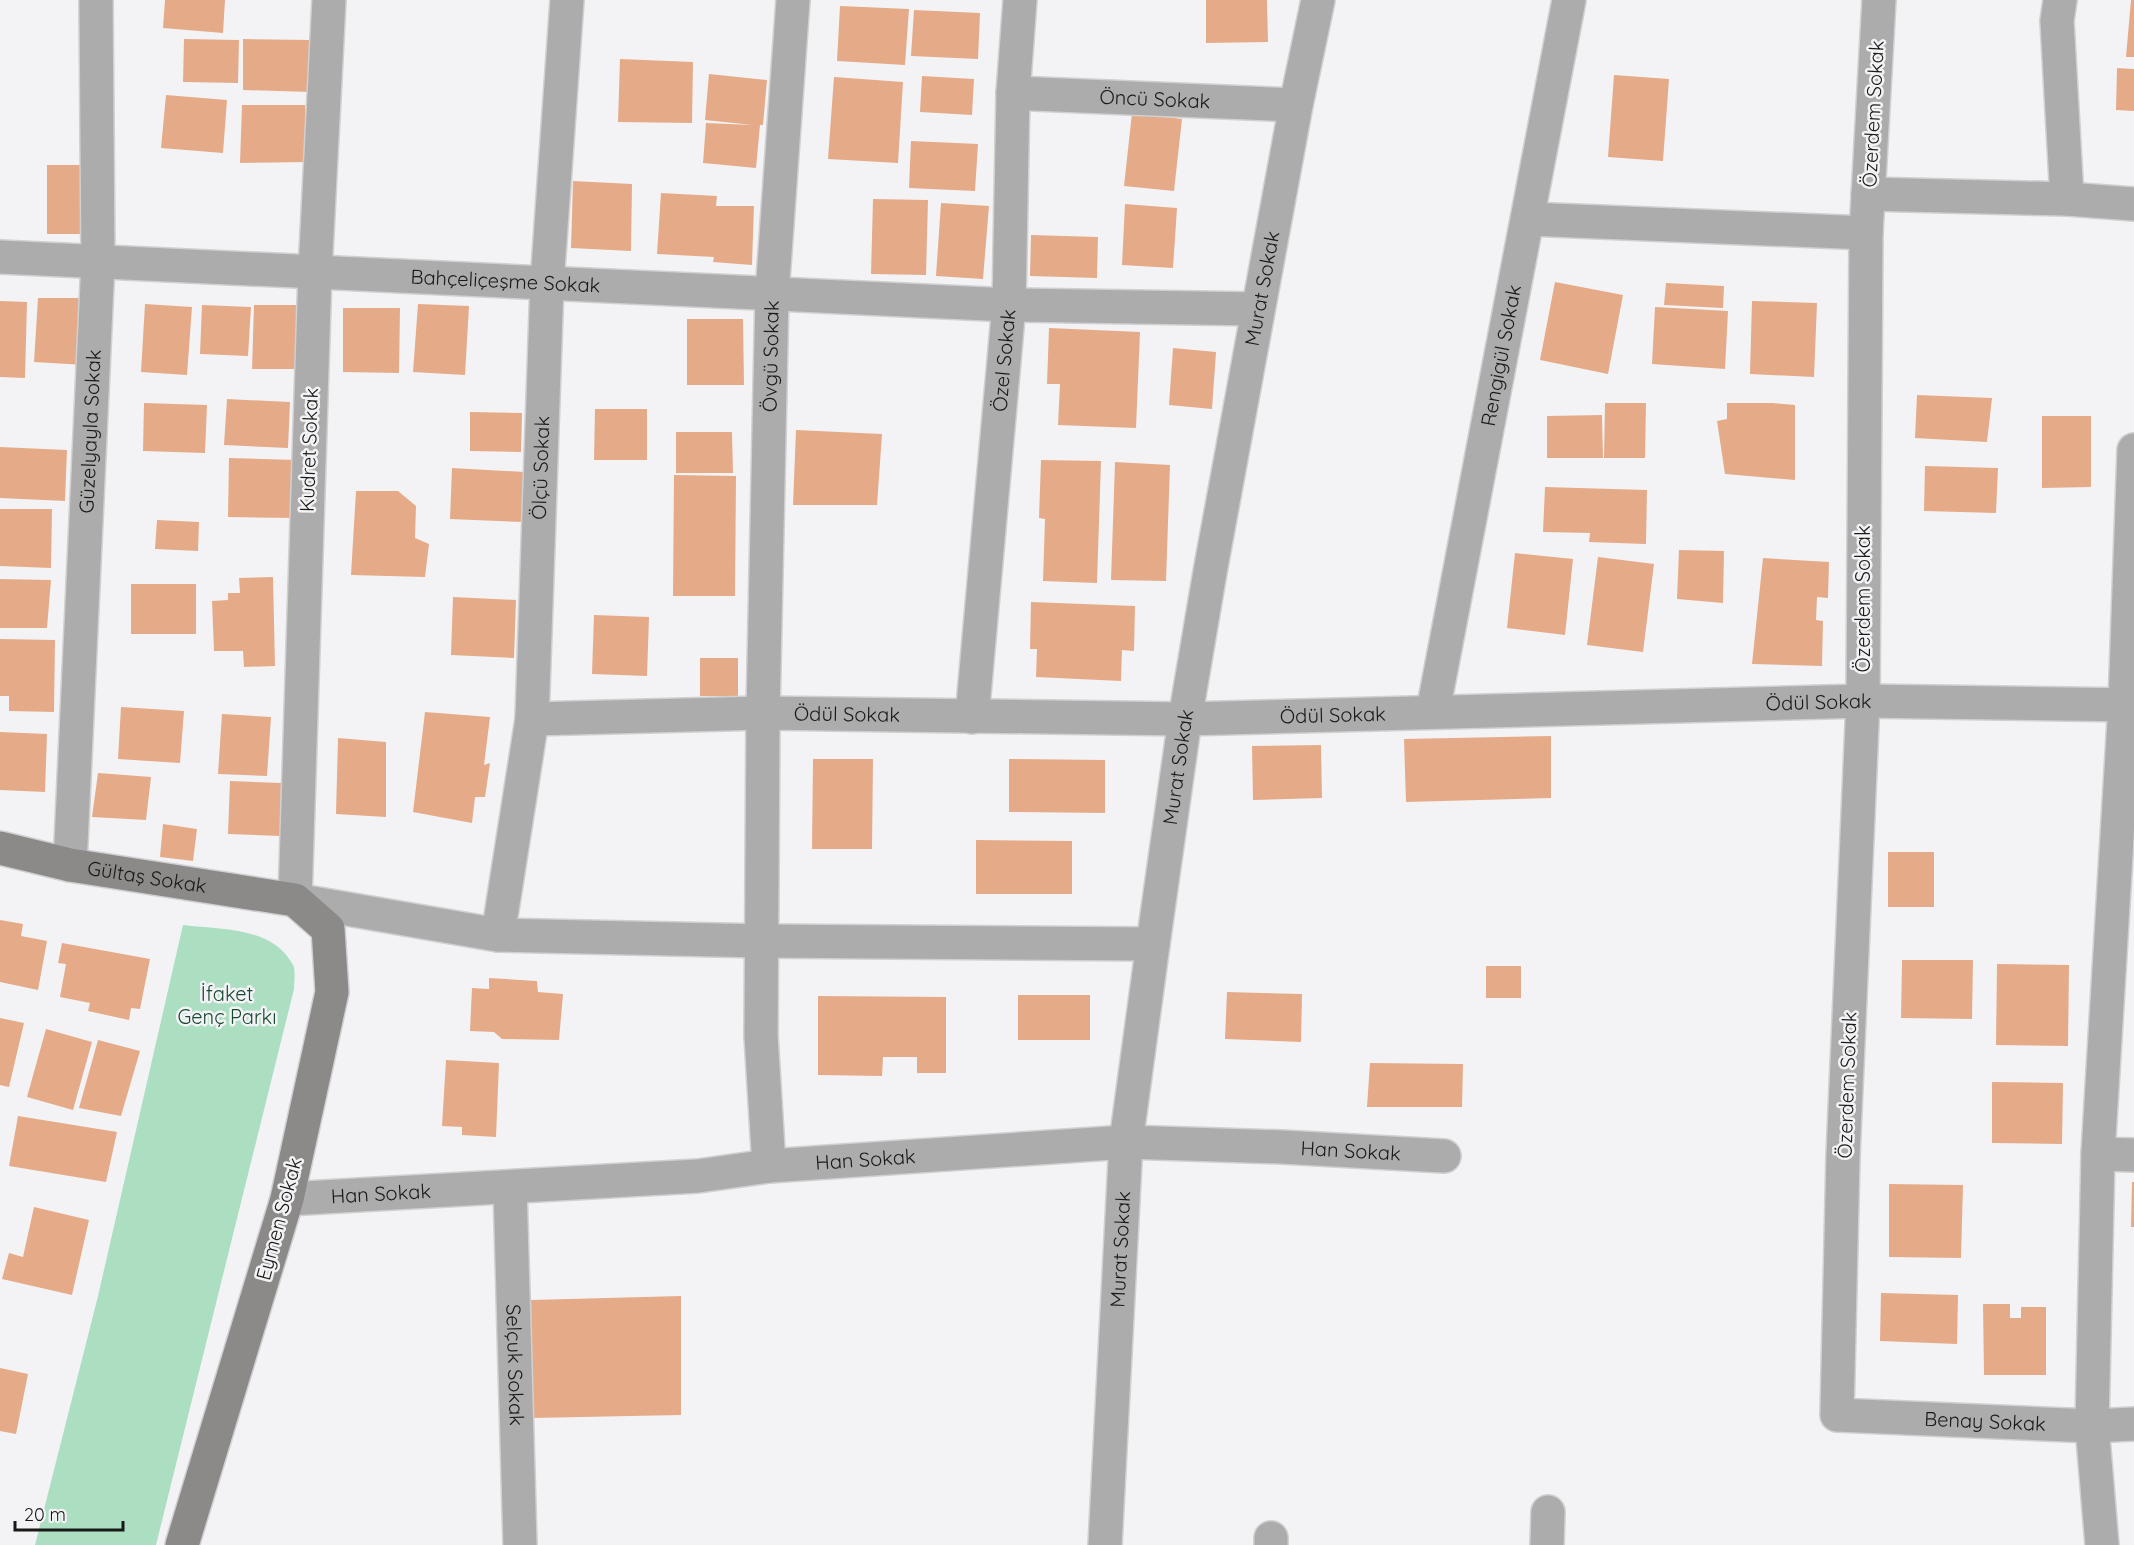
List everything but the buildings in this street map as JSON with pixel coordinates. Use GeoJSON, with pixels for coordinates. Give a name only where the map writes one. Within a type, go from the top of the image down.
{"type":"FeatureCollection","features":[{"type":"Feature","properties":{"kind":"main road","name":"Gültaş Sokak"},"geometry":{"type":"LineString","coordinates":[[0,848],[70,865],[295,900]]}},
{"type":"Feature","properties":{"kind":"main road","name":"Eymen Sokak"},"geometry":{"type":"LineString","coordinates":[[182,1545],[287,1199],[333,992],[327,929],[295,900]]}},
{"type":"Feature","properties":{"kind":"street","name":"Güzelyayla Sokak"},"geometry":{"type":"LineString","coordinates":[[70,865],[98,262],[96,0]]}},
{"type":"Feature","properties":{"kind":"street","name":"Kudret Sokak"},"geometry":{"type":"LineString","coordinates":[[295,900],[315,272],[329,0]]}},
{"type":"Feature","properties":{"kind":"street","name":"Ölçü Sokak"},"geometry":{"type":"LineString","coordinates":[[498,935],[532,719],[547,283],[567,0]]}},
{"type":"Feature","properties":{"kind":"street","name":"Övgü Sokak"},"geometry":{"type":"LineString","coordinates":[[769,1166],[761,1036],[763,713],[772,294],[793,0]]}},
{"type":"Feature","properties":{"kind":"street","name":"Özel Sokak"},"geometry":{"type":"LineString","coordinates":[[972,717],[1009,305],[1013,93],[1020,0]]}},
{"type":"Feature","properties":{"kind":"street","name":"Murat Sokak"},"geometry":{"type":"LineString","coordinates":[[1105,1545],[1126,1142],[1153,944],[1185,719],[1210,572],[1296,105],[1318,0]]}},
{"type":"Feature","properties":{"kind":"street","name":"Rengigül Sokak"},"geometry":{"type":"LineString","coordinates":[[1433,711],[1569,0]]}},
{"type":"Feature","properties":{"kind":"street","name":"Özerdem Sokak"},"geometry":{"type":"LineString","coordinates":[[1838,1415],[1843,1156],[1863,701],[1866,233],[1879,0]]}},
{"type":"Feature","properties":{"kind":"street"},"geometry":{"type":"LineString","coordinates":[[2060,0],[2057,21],[2067,199]]}},
{"type":"Feature","properties":{"kind":"street","name":"Öncü Sokak"},"geometry":{"type":"LineString","coordinates":[[1013,93],[1296,105]]}},
{"type":"Feature","properties":{"kind":"street"},"geometry":{"type":"LineString","coordinates":[[1868,194],[2067,199],[2134,204]]}},
{"type":"Feature","properties":{"kind":"street"},"geometry":{"type":"LineString","coordinates":[[1528,219],[1866,233]]}},
{"type":"Feature","properties":{"kind":"street","name":"Bahçeliçeşme Sokak"},"geometry":{"type":"LineString","coordinates":[[0,257],[1009,305],[1258,309]]}},
{"type":"Feature","properties":{"kind":"street"},"geometry":{"type":"LineString","coordinates":[[2102,1545],[2092,1426],[2098,1154],[2129,704],[2134,450]]}},
{"type":"Feature","properties":{"kind":"street","name":"Ödül Sokak"},"geometry":{"type":"LineString","coordinates":[[532,719],[763,713],[1185,719],[1863,701],[2129,704]]}},
{"type":"Feature","properties":{"kind":"street"},"geometry":{"type":"LineString","coordinates":[[295,900],[498,935],[762,941],[1153,944]]}},
{"type":"Feature","properties":{"kind":"street","name":"Han Sokak"},"geometry":{"type":"LineString","coordinates":[[287,1199],[698,1176],[769,1166],[1126,1142],[1282,1147],[1444,1156]]}},
{"type":"Feature","properties":{"kind":"street"},"geometry":{"type":"LineString","coordinates":[[2098,1154],[2134,1155]]}},
{"type":"Feature","properties":{"kind":"street","name":"Selçuk Sokak"},"geometry":{"type":"LineString","coordinates":[[510,1187],[520,1545]]}},
{"type":"Feature","properties":{"kind":"street","name":"Benay Sokak"},"geometry":{"type":"LineString","coordinates":[[1838,1415],[2092,1426],[2134,1424]]}},
{"type":"Feature","properties":{"kind":"street"},"geometry":{"type":"LineString","coordinates":[[1547,1545],[1548,1512]]}},
{"type":"Feature","properties":{"kind":"green space","name":"İfaket Genç Parkı"},"geometry":{"type":"Polygon","coordinates":[[[183,925],[244,932],[272,943],[284,952],[293,965],[294,989],[156,1545],[35,1545],[98,1296],[183,925]]]}}]}
